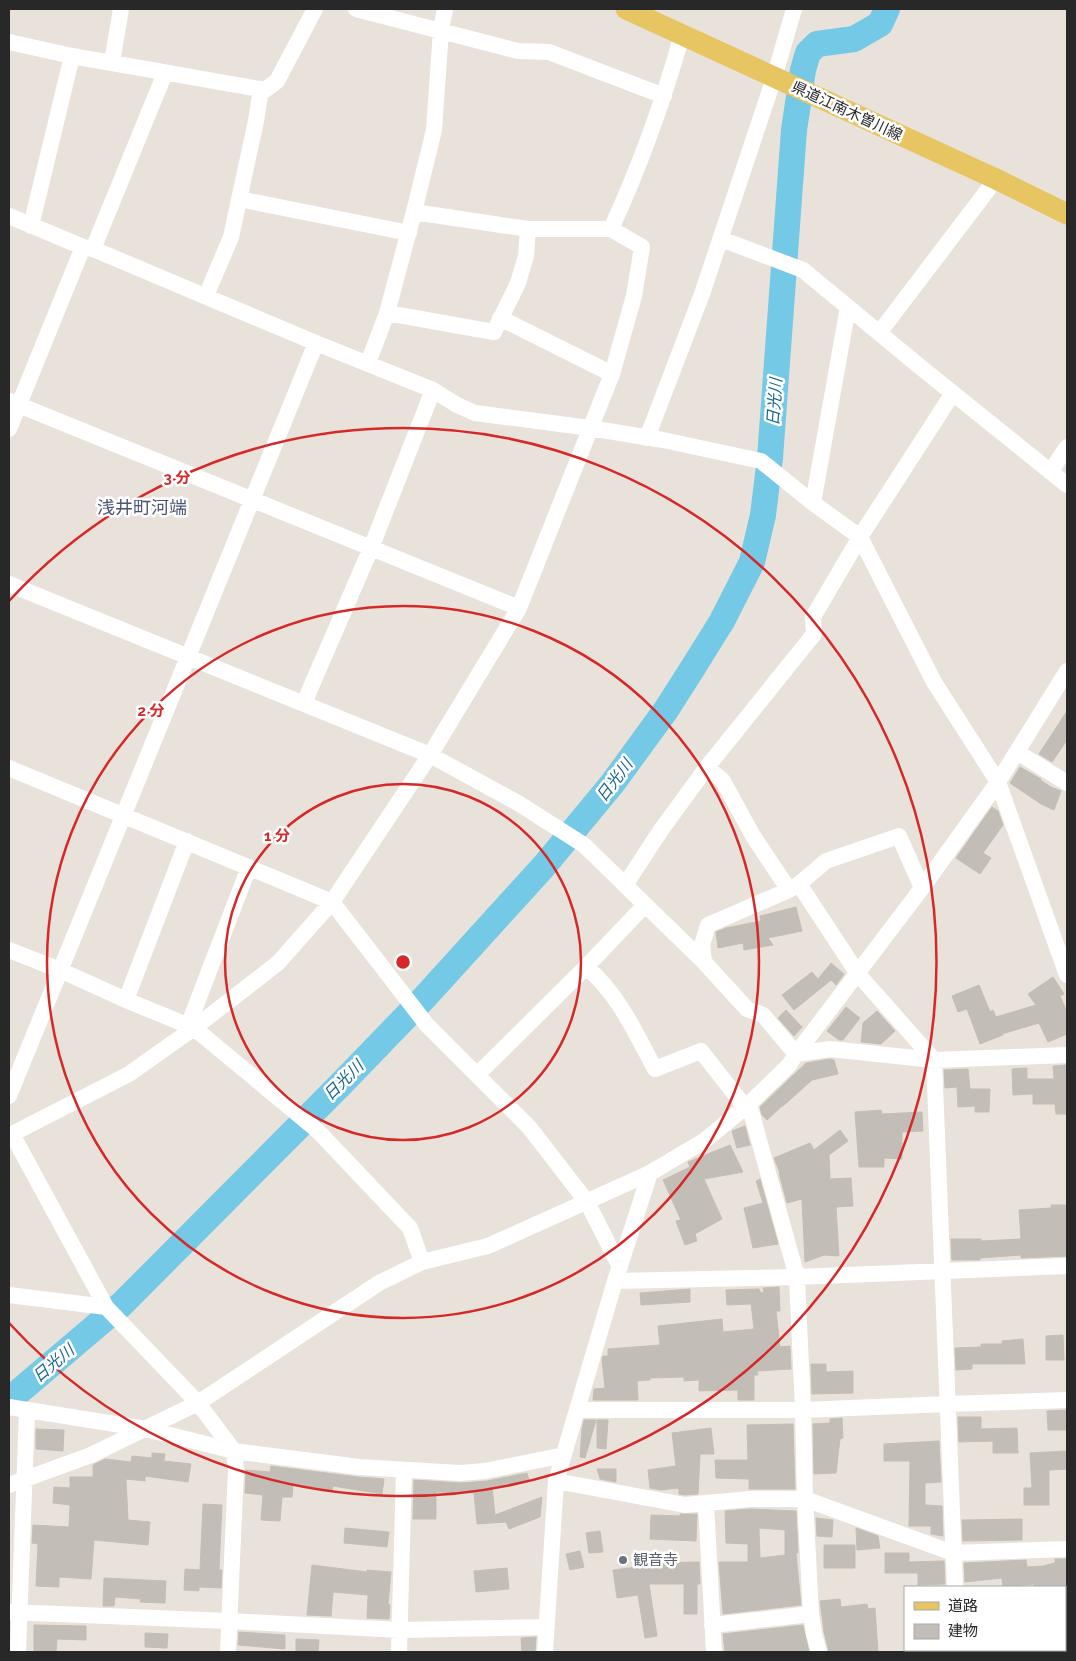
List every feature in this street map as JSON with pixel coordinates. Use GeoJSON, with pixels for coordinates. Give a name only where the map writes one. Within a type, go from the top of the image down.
{"type":"FeatureCollection","features":[{"type":"Feature","properties":{"kind":"main road","name":"県道江南木曽川線"},"geometry":{"type":"LineString","coordinates":[[626,9],[996,179],[1067,214]]}},
{"type":"Feature","properties":{"kind":"street"},"geometry":{"type":"LineString","coordinates":[[112,62],[121,9]]}},
{"type":"Feature","properties":{"kind":"street"},"geometry":{"type":"LineString","coordinates":[[9,42],[72,56],[265,90],[276,81],[315,9]]}},
{"type":"Feature","properties":{"kind":"street"},"geometry":{"type":"LineString","coordinates":[[356,9],[518,51],[549,52],[664,96]]}},
{"type":"Feature","properties":{"kind":"street"},"geometry":{"type":"LineString","coordinates":[[368,363],[388,313],[434,130],[441,30],[445,9]]}},
{"type":"Feature","properties":{"kind":"street"},"geometry":{"type":"LineString","coordinates":[[647,438],[721,239],[790,85],[794,9]]}},
{"type":"Feature","properties":{"kind":"street"},"geometry":{"type":"LineString","coordinates":[[611,229],[631,185],[664,96],[682,35]]}},
{"type":"Feature","properties":{"kind":"street"},"geometry":{"type":"LineString","coordinates":[[31,226],[72,56]]}},
{"type":"Feature","properties":{"kind":"street"},"geometry":{"type":"LineString","coordinates":[[9,429],[14,403],[88,248],[165,73]]}},
{"type":"Feature","properties":{"kind":"street"},"geometry":{"type":"LineString","coordinates":[[206,296],[231,237],[261,89]]}},
{"type":"Feature","properties":{"kind":"street"},"geometry":{"type":"LineString","coordinates":[[879,333],[996,179]]}},
{"type":"Feature","properties":{"kind":"street"},"geometry":{"type":"LineString","coordinates":[[239,199],[409,233]]}},
{"type":"Feature","properties":{"kind":"street"},"geometry":{"type":"LineString","coordinates":[[228,1652],[236,1469],[234,1451],[198,1402],[111,1312],[10,1134],[129,1074],[278,964],[332,902],[430,755],[519,608],[612,374],[634,296],[642,247],[611,229],[528,229],[414,212]]}},
{"type":"Feature","properties":{"kind":"street"},"geometry":{"type":"LineString","coordinates":[[9,216],[433,390],[457,405],[475,413],[590,428],[761,461],[813,503],[860,537],[934,682],[998,782],[1067,975]]}},
{"type":"Feature","properties":{"kind":"street"},"geometry":{"type":"LineString","coordinates":[[388,313],[494,332],[518,283],[526,256],[528,229]]}},
{"type":"Feature","properties":{"kind":"street"},"geometry":{"type":"LineString","coordinates":[[721,239],[803,270],[1067,485]]}},
{"type":"Feature","properties":{"kind":"street"},"geometry":{"type":"LineString","coordinates":[[813,503],[848,307]]}},
{"type":"Feature","properties":{"kind":"street"},"geometry":{"type":"LineString","coordinates":[[500,318],[612,374]]}},
{"type":"Feature","properties":{"kind":"street"},"geometry":{"type":"LineString","coordinates":[[9,1096],[316,343]]}},
{"type":"Feature","properties":{"kind":"street"},"geometry":{"type":"LineString","coordinates":[[304,703],[370,548],[433,390]]}},
{"type":"Feature","properties":{"kind":"street"},"geometry":{"type":"LineString","coordinates":[[625,885],[661,830],[707,767],[814,634],[813,617],[860,537],[953,393]]}},
{"type":"Feature","properties":{"kind":"street"},"geometry":{"type":"LineString","coordinates":[[14,403],[519,608]]}},
{"type":"Feature","properties":{"kind":"street"},"geometry":{"type":"LineString","coordinates":[[1050,472],[1067,447]]}},
{"type":"Feature","properties":{"kind":"street"},"geometry":{"type":"LineString","coordinates":[[9,584],[430,755],[518,803],[584,845],[704,962],[747,1009],[763,1014],[796,1054]]}},
{"type":"Feature","properties":{"kind":"street"},"geometry":{"type":"LineString","coordinates":[[9,1484],[26,1480],[91,1455],[198,1402],[379,1283],[422,1262],[488,1246],[533,1224],[650,1173],[704,1141],[747,1106],[789,1065],[922,888],[998,782],[1067,671]]}},
{"type":"Feature","properties":{"kind":"street"},"geometry":{"type":"LineString","coordinates":[[1017,752],[1067,783]]}},
{"type":"Feature","properties":{"kind":"street"},"geometry":{"type":"LineString","coordinates":[[707,767],[723,782],[753,836],[794,887],[858,974],[934,1060],[955,1586]]}},
{"type":"Feature","properties":{"kind":"street"},"geometry":{"type":"LineString","coordinates":[[9,768],[124,814],[332,902],[427,1025],[529,1127],[587,1202],[618,1274]]}},
{"type":"Feature","properties":{"kind":"street"},"geometry":{"type":"LineString","coordinates":[[704,962],[702,945],[708,925],[794,887],[826,861],[899,836],[922,888]]}},
{"type":"Feature","properties":{"kind":"street"},"geometry":{"type":"LineString","coordinates":[[126,1000],[187,841]]}},
{"type":"Feature","properties":{"kind":"street"},"geometry":{"type":"LineString","coordinates":[[191,1027],[249,867]]}},
{"type":"Feature","properties":{"kind":"street"},"geometry":{"type":"LineString","coordinates":[[477,1075],[586,967],[645,905]]}},
{"type":"Feature","properties":{"kind":"street"},"geometry":{"type":"LineString","coordinates":[[9,950],[191,1027],[317,1130],[410,1228],[422,1262]]}},
{"type":"Feature","properties":{"kind":"street"},"geometry":{"type":"LineString","coordinates":[[586,967],[598,977],[623,1011],[655,1070],[701,1051],[747,1106],[797,1277],[811,1614],[814,1634],[820,1652]]}},
{"type":"Feature","properties":{"kind":"street"},"geometry":{"type":"LineString","coordinates":[[796,1054],[830,1049],[934,1060],[1067,1055]]}},
{"type":"Feature","properties":{"kind":"street"},"geometry":{"type":"LineString","coordinates":[[545,1652],[556,1481],[650,1173]]}},
{"type":"Feature","properties":{"kind":"street"},"geometry":{"type":"LineString","coordinates":[[618,1274],[797,1277],[1067,1266]]}},
{"type":"Feature","properties":{"kind":"street"},"geometry":{"type":"LineString","coordinates":[[9,1296],[111,1312]]}},
{"type":"Feature","properties":{"kind":"street"},"geometry":{"type":"LineString","coordinates":[[578,1410],[803,1410],[1067,1400]]}},
{"type":"Feature","properties":{"kind":"street"},"geometry":{"type":"LineString","coordinates":[[18,1652],[14,1612],[26,1480],[16,1408],[146,1429],[234,1451],[359,1467],[460,1473],[485,1471],[564,1455]]}},
{"type":"Feature","properties":{"kind":"street"},"geometry":{"type":"LineString","coordinates":[[399,1652],[404,1470]]}},
{"type":"Feature","properties":{"kind":"street"},"geometry":{"type":"LineString","coordinates":[[556,1481],[685,1505],[750,1499],[805,1499],[953,1552],[1067,1549]]}},
{"type":"Feature","properties":{"kind":"street"},"geometry":{"type":"LineString","coordinates":[[706,1504],[714,1652]]}},
{"type":"Feature","properties":{"kind":"street"},"geometry":{"type":"LineString","coordinates":[[14,1612],[400,1630],[547,1627]]}},
{"type":"Feature","properties":{"kind":"street"},"geometry":{"type":"LineString","coordinates":[[712,1624],[811,1614]]}},
{"type":"Feature","properties":{"kind":"building"},"geometry":{"type":"Polygon","coordinates":[[[1067,711],[1067,740],[1052,762],[1039,754],[1067,711]]]}},
{"type":"Feature","properties":{"kind":"building"},"geometry":{"type":"Polygon","coordinates":[[[1020,767],[1051,787],[1061,791],[1054,810],[1041,804],[1010,783],[1020,767]]]}},
{"type":"Feature","properties":{"kind":"building"},"geometry":{"type":"Polygon","coordinates":[[[992,807],[998,811],[1003,825],[983,853],[991,858],[980,874],[956,858],[992,807]]]}},
{"type":"Feature","properties":{"kind":"building"},"geometry":{"type":"Polygon","coordinates":[[[796,907],[802,931],[768,938],[773,945],[744,950],[743,943],[718,948],[716,932],[726,928],[761,921],[760,916],[796,907]]]}},
{"type":"Feature","properties":{"kind":"building"},"geometry":{"type":"Polygon","coordinates":[[[831,963],[844,974],[836,985],[831,980],[794,1010],[782,995],[812,972],[818,979],[831,963]]]}},
{"type":"Feature","properties":{"kind":"building"},"geometry":{"type":"Polygon","coordinates":[[[1053,977],[1064,994],[1060,996],[1067,1012],[1067,1034],[1048,1042],[1039,1023],[1002,1034],[980,1044],[967,1009],[958,1012],[952,996],[979,985],[990,1012],[993,1010],[996,1017],[1036,1005],[1028,994],[1053,977]]]}},
{"type":"Feature","properties":{"kind":"building"},"geometry":{"type":"Polygon","coordinates":[[[846,1007],[860,1018],[843,1040],[839,1040],[827,1031],[846,1007]]]}},
{"type":"Feature","properties":{"kind":"building"},"geometry":{"type":"Polygon","coordinates":[[[786,1010],[802,1027],[794,1036],[778,1018],[786,1010]]]}},
{"type":"Feature","properties":{"kind":"building"},"geometry":{"type":"Polygon","coordinates":[[[877,1011],[895,1031],[881,1044],[861,1042],[863,1023],[877,1011]]]}},
{"type":"Feature","properties":{"kind":"building"},"geometry":{"type":"Polygon","coordinates":[[[834,1060],[838,1074],[812,1080],[767,1120],[762,1115],[760,1107],[806,1063],[834,1060]]]}},
{"type":"Feature","properties":{"kind":"building"},"geometry":{"type":"Polygon","coordinates":[[[1067,1065],[1067,1114],[1056,1114],[1055,1104],[1033,1104],[1033,1094],[1013,1095],[1012,1069],[1027,1068],[1027,1079],[1054,1079],[1053,1066],[1067,1065]]]}},
{"type":"Feature","properties":{"kind":"building"},"geometry":{"type":"Polygon","coordinates":[[[968,1069],[970,1089],[990,1089],[989,1112],[975,1112],[975,1106],[958,1107],[957,1087],[945,1088],[944,1070],[968,1069]]]}},
{"type":"Feature","properties":{"kind":"building"},"geometry":{"type":"Polygon","coordinates":[[[881,1110],[882,1114],[922,1112],[923,1131],[902,1132],[902,1159],[884,1158],[884,1167],[859,1167],[855,1112],[881,1110]]]}},
{"type":"Feature","properties":{"kind":"building"},"geometry":{"type":"Polygon","coordinates":[[[745,1126],[750,1145],[737,1148],[732,1131],[745,1126]]]}},
{"type":"Feature","properties":{"kind":"building"},"geometry":{"type":"Polygon","coordinates":[[[840,1130],[848,1141],[829,1155],[830,1179],[851,1178],[853,1206],[836,1207],[839,1256],[824,1255],[805,1262],[802,1199],[787,1203],[780,1173],[774,1158],[810,1143],[814,1150],[840,1130]]]}},
{"type":"Feature","properties":{"kind":"building"},"geometry":{"type":"Polygon","coordinates":[[[730,1145],[743,1172],[704,1179],[722,1219],[695,1234],[697,1241],[685,1245],[676,1221],[681,1220],[663,1180],[690,1167],[688,1162],[730,1145]]]}},
{"type":"Feature","properties":{"kind":"building"},"geometry":{"type":"Polygon","coordinates":[[[760,1179],[778,1244],[753,1248],[744,1208],[763,1203],[756,1181],[760,1179]]]}},
{"type":"Feature","properties":{"kind":"building"},"geometry":{"type":"Polygon","coordinates":[[[1051,1205],[1067,1205],[1067,1256],[1021,1258],[1021,1255],[980,1258],[980,1260],[952,1260],[951,1239],[981,1239],[981,1241],[1021,1239],[1019,1210],[1051,1208],[1051,1205]]]}},
{"type":"Feature","properties":{"kind":"building"},"geometry":{"type":"Polygon","coordinates":[[[779,1287],[780,1311],[776,1311],[780,1347],[790,1346],[791,1369],[757,1371],[758,1375],[754,1375],[754,1400],[738,1400],[738,1390],[699,1391],[699,1380],[684,1381],[684,1377],[650,1378],[650,1380],[637,1381],[638,1400],[593,1400],[594,1389],[605,1388],[602,1359],[603,1356],[608,1356],[608,1349],[660,1345],[658,1326],[722,1319],[723,1332],[754,1329],[751,1304],[727,1305],[726,1290],[759,1289],[761,1293],[764,1292],[763,1288],[779,1287]]]}},
{"type":"Feature","properties":{"kind":"building"},"geometry":{"type":"Polygon","coordinates":[[[690,1289],[690,1302],[641,1305],[640,1293],[690,1289]]]}},
{"type":"Feature","properties":{"kind":"building"},"geometry":{"type":"Polygon","coordinates":[[[1063,1335],[1064,1360],[1046,1360],[1046,1336],[1063,1335]]]}},
{"type":"Feature","properties":{"kind":"building"},"geometry":{"type":"Polygon","coordinates":[[[1023,1339],[1025,1364],[972,1364],[972,1369],[956,1370],[955,1348],[981,1347],[981,1344],[1002,1344],[1002,1341],[1023,1339]]]}},
{"type":"Feature","properties":{"kind":"building"},"geometry":{"type":"Polygon","coordinates":[[[811,1364],[826,1364],[826,1372],[853,1371],[853,1393],[812,1394],[811,1364]]]}},
{"type":"Feature","properties":{"kind":"building"},"geometry":{"type":"Polygon","coordinates":[[[1067,1410],[1067,1430],[1048,1430],[1047,1411],[1067,1410]]]}},
{"type":"Feature","properties":{"kind":"building"},"geometry":{"type":"Polygon","coordinates":[[[958,1417],[981,1417],[981,1429],[1017,1428],[1018,1453],[993,1453],[993,1441],[959,1442],[958,1417]]]}},
{"type":"Feature","properties":{"kind":"building"},"geometry":{"type":"Polygon","coordinates":[[[842,1418],[843,1438],[840,1439],[836,1473],[814,1474],[813,1424],[830,1423],[830,1419],[842,1418]]]}},
{"type":"Feature","properties":{"kind":"building"},"geometry":{"type":"Polygon","coordinates":[[[584,1420],[596,1420],[585,1458],[580,1457],[584,1420]]]}},
{"type":"Feature","properties":{"kind":"building"},"geometry":{"type":"Polygon","coordinates":[[[597,1420],[608,1420],[606,1449],[597,1448],[597,1420]]]}},
{"type":"Feature","properties":{"kind":"building"},"geometry":{"type":"Polygon","coordinates":[[[793,1424],[795,1489],[749,1489],[749,1479],[716,1478],[715,1460],[748,1460],[747,1425],[793,1424]]]}},
{"type":"Feature","properties":{"kind":"building"},"geometry":{"type":"Polygon","coordinates":[[[711,1428],[714,1454],[700,1454],[698,1494],[679,1494],[679,1488],[661,1490],[650,1488],[648,1470],[676,1466],[672,1433],[711,1428]]]}},
{"type":"Feature","properties":{"kind":"building"},"geometry":{"type":"Polygon","coordinates":[[[36,1429],[64,1430],[63,1451],[36,1449],[36,1429]]]}},
{"type":"Feature","properties":{"kind":"building"},"geometry":{"type":"Polygon","coordinates":[[[939,1441],[941,1482],[925,1483],[925,1505],[942,1506],[943,1536],[931,1534],[931,1526],[909,1526],[910,1461],[884,1461],[884,1444],[939,1441]]]}},
{"type":"Feature","properties":{"kind":"building"},"geometry":{"type":"Polygon","coordinates":[[[1067,1451],[1067,1469],[1049,1470],[1049,1505],[1024,1505],[1024,1488],[1032,1488],[1030,1453],[1067,1451]]]}},
{"type":"Feature","properties":{"kind":"building"},"geometry":{"type":"Polygon","coordinates":[[[152,1453],[165,1454],[164,1461],[191,1464],[188,1482],[145,1476],[145,1481],[126,1479],[128,1520],[150,1522],[148,1545],[94,1540],[91,1579],[59,1577],[59,1587],[36,1586],[38,1544],[32,1543],[33,1525],[69,1527],[70,1505],[53,1503],[54,1487],[70,1488],[70,1477],[93,1477],[93,1465],[105,1459],[131,1462],[132,1456],[152,1458],[152,1453]]]}},
{"type":"Feature","properties":{"kind":"building"},"geometry":{"type":"Polygon","coordinates":[[[271,1466],[384,1479],[382,1494],[333,1486],[332,1491],[293,1485],[292,1497],[282,1497],[280,1521],[261,1520],[263,1495],[245,1493],[246,1470],[270,1472],[271,1466]]]}},
{"type":"Feature","properties":{"kind":"building"},"geometry":{"type":"Polygon","coordinates":[[[597,1469],[616,1469],[616,1482],[600,1479],[597,1469]]]}},
{"type":"Feature","properties":{"kind":"building"},"geometry":{"type":"Polygon","coordinates":[[[527,1473],[529,1480],[492,1487],[495,1515],[542,1497],[540,1517],[509,1529],[506,1522],[477,1524],[474,1493],[436,1492],[436,1519],[413,1519],[414,1480],[461,1483],[487,1481],[527,1473]]]}},
{"type":"Feature","properties":{"kind":"building"},"geometry":{"type":"Polygon","coordinates":[[[203,1504],[222,1505],[219,1570],[222,1570],[221,1588],[199,1587],[199,1591],[184,1590],[185,1569],[200,1570],[203,1504]]]}},
{"type":"Feature","properties":{"kind":"building"},"geometry":{"type":"Polygon","coordinates":[[[750,1509],[796,1511],[798,1553],[796,1553],[801,1605],[723,1614],[719,1562],[748,1562],[748,1544],[726,1543],[725,1511],[750,1509]],[[759,1528],[760,1558],[785,1555],[785,1530],[759,1528]]]}},
{"type":"Feature","properties":{"kind":"building"},"geometry":{"type":"Polygon","coordinates":[[[680,1514],[697,1514],[696,1541],[650,1539],[651,1515],[680,1516],[680,1514]]]}},
{"type":"Feature","properties":{"kind":"building"},"geometry":{"type":"Polygon","coordinates":[[[816,1518],[833,1520],[832,1537],[817,1536],[816,1518]]]}},
{"type":"Feature","properties":{"kind":"building"},"geometry":{"type":"Polygon","coordinates":[[[1022,1519],[1022,1540],[963,1541],[962,1520],[1022,1519]]]}},
{"type":"Feature","properties":{"kind":"building"},"geometry":{"type":"Polygon","coordinates":[[[345,1528],[389,1532],[387,1547],[344,1543],[345,1528]]]}},
{"type":"Feature","properties":{"kind":"building"},"geometry":{"type":"Polygon","coordinates":[[[856,1528],[878,1536],[880,1548],[857,1550],[856,1528]]]}},
{"type":"Feature","properties":{"kind":"building"},"geometry":{"type":"Polygon","coordinates":[[[600,1531],[603,1552],[589,1553],[586,1533],[600,1531]]]}},
{"type":"Feature","properties":{"kind":"building"},"geometry":{"type":"Polygon","coordinates":[[[824,1545],[855,1545],[855,1568],[824,1568],[824,1545]]]}},
{"type":"Feature","properties":{"kind":"building"},"geometry":{"type":"Polygon","coordinates":[[[580,1551],[584,1567],[570,1570],[566,1554],[580,1551]]]}},
{"type":"Feature","properties":{"kind":"building"},"geometry":{"type":"Polygon","coordinates":[[[885,1553],[909,1553],[909,1562],[944,1561],[945,1584],[918,1585],[918,1573],[885,1573],[885,1553]]]}},
{"type":"Feature","properties":{"kind":"building"},"geometry":{"type":"Polygon","coordinates":[[[1055,1559],[1067,1559],[1067,1587],[1034,1586],[1034,1584],[1003,1586],[1002,1578],[965,1582],[964,1563],[1026,1560],[1027,1567],[1055,1563],[1055,1559]]]}},
{"type":"Feature","properties":{"kind":"building"},"geometry":{"type":"Polygon","coordinates":[[[699,1562],[700,1584],[697,1584],[697,1614],[684,1614],[684,1584],[649,1584],[657,1636],[645,1638],[638,1595],[617,1598],[613,1570],[652,1565],[652,1563],[699,1562]]]}},
{"type":"Feature","properties":{"kind":"building"},"geometry":{"type":"Polygon","coordinates":[[[312,1565],[367,1572],[367,1570],[391,1572],[388,1604],[390,1605],[389,1619],[367,1618],[368,1595],[333,1592],[331,1616],[307,1615],[312,1565]]]}},
{"type":"Feature","properties":{"kind":"building"},"geometry":{"type":"Polygon","coordinates":[[[507,1568],[509,1589],[476,1592],[474,1571],[507,1568]]]}},
{"type":"Feature","properties":{"kind":"building"},"geometry":{"type":"Polygon","coordinates":[[[104,1578],[166,1581],[165,1603],[140,1602],[141,1599],[115,1597],[114,1606],[103,1606],[104,1578]]]}},
{"type":"Feature","properties":{"kind":"building"},"geometry":{"type":"Polygon","coordinates":[[[840,1599],[841,1607],[867,1604],[868,1609],[875,1608],[878,1652],[829,1652],[820,1601],[840,1599]]]}},
{"type":"Feature","properties":{"kind":"building"},"geometry":{"type":"Polygon","coordinates":[[[34,1625],[86,1626],[86,1640],[57,1639],[56,1652],[34,1652],[34,1625]]]}},
{"type":"Feature","properties":{"kind":"building"},"geometry":{"type":"Polygon","coordinates":[[[803,1625],[809,1652],[725,1652],[723,1634],[803,1625]]]}},
{"type":"Feature","properties":{"kind":"building"},"geometry":{"type":"Polygon","coordinates":[[[239,1632],[285,1635],[285,1649],[238,1645],[239,1632]]]}},
{"type":"Feature","properties":{"kind":"building"},"geometry":{"type":"Polygon","coordinates":[[[145,1633],[168,1634],[167,1648],[145,1647],[145,1633]]]}},
{"type":"Feature","properties":{"kind":"building"},"geometry":{"type":"Polygon","coordinates":[[[536,1637],[535,1652],[522,1652],[521,1638],[536,1637]]]}},
{"type":"Feature","properties":{"kind":"building"},"geometry":{"type":"Polygon","coordinates":[[[296,1639],[319,1640],[318,1652],[296,1652],[296,1639]]]}},
{"type":"Feature","properties":{"kind":"waterway","name":"日光川"},"geometry":{"type":"LineString","coordinates":[[9,1400],[122,1304],[425,997],[544,866],[612,784],[666,710],[694,666],[722,621],[752,562],[763,515],[770,458],[794,130],[803,70],[808,53],[817,44],[854,39],[880,24],[887,9]]}},
{"type":"Feature","properties":{"kind":"place","name":"観音寺"},"geometry":{"type":"Point","coordinates":[623,1560]}},
{"type":"Feature","properties":{"kind":"district","name":"浅井町河端"},"geometry":{"type":"Point","coordinates":[142,508]}}]}
